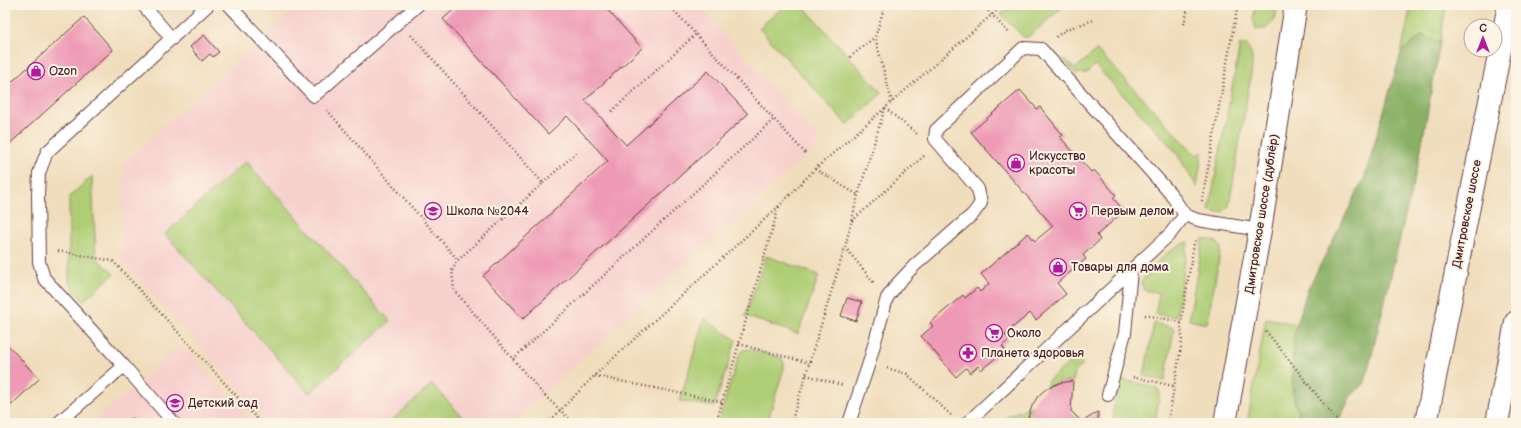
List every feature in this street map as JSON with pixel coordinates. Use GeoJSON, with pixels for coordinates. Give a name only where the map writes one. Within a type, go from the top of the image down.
{"type":"FeatureCollection","features":[{"type":"Feature","properties":{"kind":"main road","name":"Дмитровское шоссе (дублёр)"},"geometry":{"type":"LineString","coordinates":[[1225,423],[1260,230],[1296,5]]}},
{"type":"Feature","properties":{"kind":"main road","name":"Дмитровское шоссе"},"geometry":{"type":"LineString","coordinates":[[1426,423],[1509,5]]}},
{"type":"Feature","properties":{"kind":"main road"},"geometry":{"type":"LineString","coordinates":[[1497,423],[1516,322]]}},
{"type":"Feature","properties":{"kind":"lane"},"geometry":{"type":"LineString","coordinates":[[143,5],[172,39]]}},
{"type":"Feature","properties":{"kind":"lane"},"geometry":{"type":"LineString","coordinates":[[174,423],[44,278],[39,262],[38,247],[39,173],[47,152],[208,5]]}},
{"type":"Feature","properties":{"kind":"lane"},"geometry":{"type":"LineString","coordinates":[[229,5],[314,96],[418,5]]}},
{"type":"Feature","properties":{"kind":"lane"},"geometry":{"type":"LineString","coordinates":[[849,423],[869,363],[888,298],[898,283],[914,266],[973,214],[981,202],[978,189],[937,141],[936,130],[1022,48],[1041,49],[1170,193],[1185,215],[1198,220],[1260,230]]}},
{"type":"Feature","properties":{"kind":"lane"},"geometry":{"type":"LineString","coordinates":[[967,423],[1170,234],[1185,215]]}},
{"type":"Feature","properties":{"kind":"lane"},"geometry":{"type":"LineString","coordinates":[[1108,395],[1125,333],[1130,271]]}},
{"type":"Feature","properties":{"kind":"lane"},"geometry":{"type":"LineString","coordinates":[[58,423],[124,366]]}},
{"type":"Feature","properties":{"kind":"path"},"geometry":{"type":"LineString","coordinates":[[669,5],[773,120],[806,154]]}},
{"type":"Feature","properties":{"kind":"path"},"geometry":{"type":"LineString","coordinates":[[878,5],[884,6],[875,38],[892,102]]}},
{"type":"Feature","properties":{"kind":"path"},"geometry":{"type":"LineString","coordinates":[[983,5],[1022,48]]}},
{"type":"Feature","properties":{"kind":"path"},"geometry":{"type":"LineString","coordinates":[[548,423],[594,376],[779,206],[815,169],[1003,5]]}},
{"type":"Feature","properties":{"kind":"path"},"geometry":{"type":"LineString","coordinates":[[1184,24],[1188,5]]}},
{"type":"Feature","properties":{"kind":"path"},"geometry":{"type":"LineString","coordinates":[[1041,49],[1067,29],[1094,20]]}},
{"type":"Feature","properties":{"kind":"path"},"geometry":{"type":"LineString","coordinates":[[398,22],[543,183]]}},
{"type":"Feature","properties":{"kind":"path"},"geometry":{"type":"LineString","coordinates":[[612,111],[696,34]]}},
{"type":"Feature","properties":{"kind":"path"},"geometry":{"type":"LineString","coordinates":[[850,57],[875,38]]}},
{"type":"Feature","properties":{"kind":"path"},"geometry":{"type":"LineString","coordinates":[[314,96],[458,260]]}},
{"type":"Feature","properties":{"kind":"path"},"geometry":{"type":"LineString","coordinates":[[851,222],[937,141],[915,134],[885,108]]}},
{"type":"Feature","properties":{"kind":"path"},"geometry":{"type":"LineString","coordinates":[[791,423],[845,247],[858,195],[885,108]]}},
{"type":"Feature","properties":{"kind":"path"},"geometry":{"type":"LineString","coordinates":[[513,359],[773,120]]}},
{"type":"Feature","properties":{"kind":"path"},"geometry":{"type":"LineString","coordinates":[[574,423],[543,394],[454,290],[452,271],[458,260],[578,151]]}},
{"type":"Feature","properties":{"kind":"path"},"geometry":{"type":"LineString","coordinates":[[815,169],[858,195]]}},
{"type":"Feature","properties":{"kind":"path"},"geometry":{"type":"LineString","coordinates":[[716,423],[779,206]]}},
{"type":"Feature","properties":{"kind":"path"},"geometry":{"type":"LineString","coordinates":[[38,247],[113,261],[261,423]]}},
{"type":"Feature","properties":{"kind":"path"},"geometry":{"type":"LineString","coordinates":[[845,247],[888,298]]}},
{"type":"Feature","properties":{"kind":"path"},"geometry":{"type":"LineString","coordinates":[[1246,305],[1339,423]]}},
{"type":"Feature","properties":{"kind":"path"},"geometry":{"type":"LineString","coordinates":[[1127,312],[1181,322]]}},
{"type":"Feature","properties":{"kind":"path"},"geometry":{"type":"LineString","coordinates":[[739,344],[810,363]]}},
{"type":"Feature","properties":{"kind":"path"},"geometry":{"type":"LineString","coordinates":[[869,363],[907,374],[955,418]]}},
{"type":"Feature","properties":{"kind":"path"},"geometry":{"type":"LineString","coordinates":[[1114,373],[1174,386]]}},
{"type":"Feature","properties":{"kind":"path"},"geometry":{"type":"LineString","coordinates":[[806,375],[859,391]]}},
{"type":"Feature","properties":{"kind":"path"},"geometry":{"type":"LineString","coordinates":[[594,376],[723,402]]}},
{"type":"Feature","properties":{"kind":"shaded area","name":"Школа №2044"},"geometry":{"type":"Polygon","coordinates":[[[299,5],[698,5],[821,141],[511,423],[270,423],[121,259],[123,163],[299,5]]]}},
{"type":"Feature","properties":{"kind":"shaded area","name":"Детский сад"},"geometry":{"type":"Polygon","coordinates":[[[181,345],[254,423],[91,423],[181,345]]]}},
{"type":"Feature","properties":{"kind":"green space"},"geometry":{"type":"Polygon","coordinates":[[[785,5],[802,5],[882,93],[847,125],[759,28],[785,5]]]}},
{"type":"Feature","properties":{"kind":"green space"},"geometry":{"type":"Polygon","coordinates":[[[1011,5],[1065,5],[1028,37],[1023,37],[1001,14],[1011,5]]]}},
{"type":"Feature","properties":{"kind":"green space"},"geometry":{"type":"Polygon","coordinates":[[[1256,5],[1277,5],[1275,20],[1265,29],[1256,29],[1253,19],[1256,5]]]}},
{"type":"Feature","properties":{"kind":"green space"},"geometry":{"type":"Polygon","coordinates":[[[1411,5],[1446,5],[1440,43],[1422,35],[1401,53],[1411,5]]]}},
{"type":"Feature","properties":{"kind":"green space"},"geometry":{"type":"Polygon","coordinates":[[[1422,35],[1440,43],[1419,159],[1365,383],[1350,397],[1338,423],[1301,423],[1293,393],[1293,354],[1294,335],[1307,291],[1364,179],[1401,53],[1422,35]]]}},
{"type":"Feature","properties":{"kind":"green space"},"geometry":{"type":"Polygon","coordinates":[[[1240,45],[1247,45],[1249,48],[1252,56],[1252,68],[1229,206],[1224,211],[1216,213],[1209,210],[1240,45]]]}},
{"type":"Feature","properties":{"kind":"green space"},"geometry":{"type":"Polygon","coordinates":[[[1097,50],[1196,155],[1202,152],[1197,187],[1176,152],[1095,65],[1087,73],[1076,74],[1063,61],[1064,59],[1075,69],[1097,50]]]}},
{"type":"Feature","properties":{"kind":"green space"},"geometry":{"type":"Polygon","coordinates":[[[246,161],[390,321],[309,393],[165,234],[246,161]]]}},
{"type":"Feature","properties":{"kind":"green space"},"geometry":{"type":"Polygon","coordinates":[[[92,176],[96,257],[114,274],[83,301],[69,282],[69,197],[92,176]]]}},
{"type":"Feature","properties":{"kind":"green space"},"geometry":{"type":"Polygon","coordinates":[[[1203,238],[1217,242],[1221,248],[1207,324],[1189,320],[1203,238]]]}},
{"type":"Feature","properties":{"kind":"green space"},"geometry":{"type":"Polygon","coordinates":[[[1188,242],[1176,317],[1155,314],[1159,293],[1144,290],[1141,283],[1161,258],[1177,246],[1188,242]]]}},
{"type":"Feature","properties":{"kind":"green space"},"geometry":{"type":"Polygon","coordinates":[[[766,256],[819,275],[798,334],[745,316],[766,256]]]}},
{"type":"Feature","properties":{"kind":"green space"},"geometry":{"type":"Polygon","coordinates":[[[704,318],[736,340],[714,407],[680,401],[704,318]]]}},
{"type":"Feature","properties":{"kind":"green space"},"geometry":{"type":"Polygon","coordinates":[[[1266,318],[1297,324],[1293,349],[1292,385],[1294,400],[1301,423],[1247,423],[1266,318]]]}},
{"type":"Feature","properties":{"kind":"green space"},"geometry":{"type":"Polygon","coordinates":[[[1154,323],[1174,328],[1165,381],[1144,376],[1154,323]]]}},
{"type":"Feature","properties":{"kind":"green space"},"geometry":{"type":"Polygon","coordinates":[[[751,349],[780,358],[784,362],[784,368],[767,423],[718,423],[739,355],[743,350],[751,349]]]}},
{"type":"Feature","properties":{"kind":"green space"},"geometry":{"type":"Polygon","coordinates":[[[1076,357],[1083,364],[1075,373],[1073,381],[1059,383],[1046,389],[1048,381],[1076,357]]]}},
{"type":"Feature","properties":{"kind":"green space"},"geometry":{"type":"Polygon","coordinates":[[[1120,379],[1157,388],[1160,392],[1155,423],[1114,423],[1113,409],[1120,379]]]}},
{"type":"Feature","properties":{"kind":"green space"},"geometry":{"type":"Polygon","coordinates":[[[432,384],[467,422],[389,423],[432,384]]]}},
{"type":"Feature","properties":{"kind":"green space"},"geometry":{"type":"Polygon","coordinates":[[[1032,406],[1028,423],[1002,423],[1009,415],[1032,406]]]}},
{"type":"Feature","properties":{"kind":"building"},"geometry":{"type":"Polygon","coordinates":[[[459,5],[603,5],[642,48],[585,100],[626,145],[708,71],[748,114],[523,319],[483,276],[608,161],[567,116],[548,134],[443,19],[459,5]]]}},
{"type":"Feature","properties":{"kind":"building"},"geometry":{"type":"Polygon","coordinates":[[[84,17],[113,50],[5,148],[5,88],[84,17]]]}},
{"type":"Feature","properties":{"kind":"building"},"geometry":{"type":"Polygon","coordinates":[[[204,35],[219,52],[213,57],[210,54],[202,61],[190,47],[204,35]]]}},
{"type":"Feature","properties":{"kind":"building"},"geometry":{"type":"Polygon","coordinates":[[[1020,90],[1037,109],[1040,107],[1063,135],[1060,137],[1091,172],[1094,170],[1116,195],[1113,198],[1124,211],[1097,235],[1100,240],[1083,255],[1086,259],[1057,283],[1066,294],[1036,320],[1030,313],[1012,328],[1005,335],[1009,340],[1002,346],[1005,350],[981,370],[978,366],[970,373],[966,368],[956,377],[921,336],[933,326],[930,323],[963,295],[965,298],[977,288],[980,292],[989,284],[981,274],[1028,233],[1035,241],[1053,226],[971,132],[1020,90]]]}},
{"type":"Feature","properties":{"kind":"building"},"geometry":{"type":"Polygon","coordinates":[[[847,298],[862,302],[856,321],[841,316],[847,298]]]}},
{"type":"Feature","properties":{"kind":"building"},"geometry":{"type":"Polygon","coordinates":[[[5,342],[39,379],[8,408],[5,405],[5,342]]]}},
{"type":"Feature","properties":{"kind":"building"},"geometry":{"type":"Polygon","coordinates":[[[1073,381],[1071,411],[1082,422],[1098,412],[1098,423],[1028,423],[1032,406],[1038,396],[1046,389],[1059,383],[1073,381]]]}},
{"type":"Feature","properties":{"kind":"building"},"geometry":{"type":"Polygon","coordinates":[[[132,418],[137,423],[126,423],[132,418]]]}},
{"type":"Feature","properties":{"kind":"place","name":"Ozon"},"geometry":{"type":"Point","coordinates":[36,71]}},
{"type":"Feature","properties":{"kind":"place","name":"Искусство красоты"},"geometry":{"type":"Point","coordinates":[1016,163]}},
{"type":"Feature","properties":{"kind":"place","name":"Школа №2044"},"geometry":{"type":"Point","coordinates":[433,211]}},
{"type":"Feature","properties":{"kind":"place","name":"Первым делом"},"geometry":{"type":"Point","coordinates":[1078,211]}},
{"type":"Feature","properties":{"kind":"place","name":"Товары для дома"},"geometry":{"type":"Point","coordinates":[1058,267]}},
{"type":"Feature","properties":{"kind":"place","name":"Около"},"geometry":{"type":"Point","coordinates":[994,333]}},
{"type":"Feature","properties":{"kind":"place","name":"Планета здоровья"},"geometry":{"type":"Point","coordinates":[968,353]}},
{"type":"Feature","properties":{"kind":"place","name":"Детский сад"},"geometry":{"type":"Point","coordinates":[175,403]}}]}
